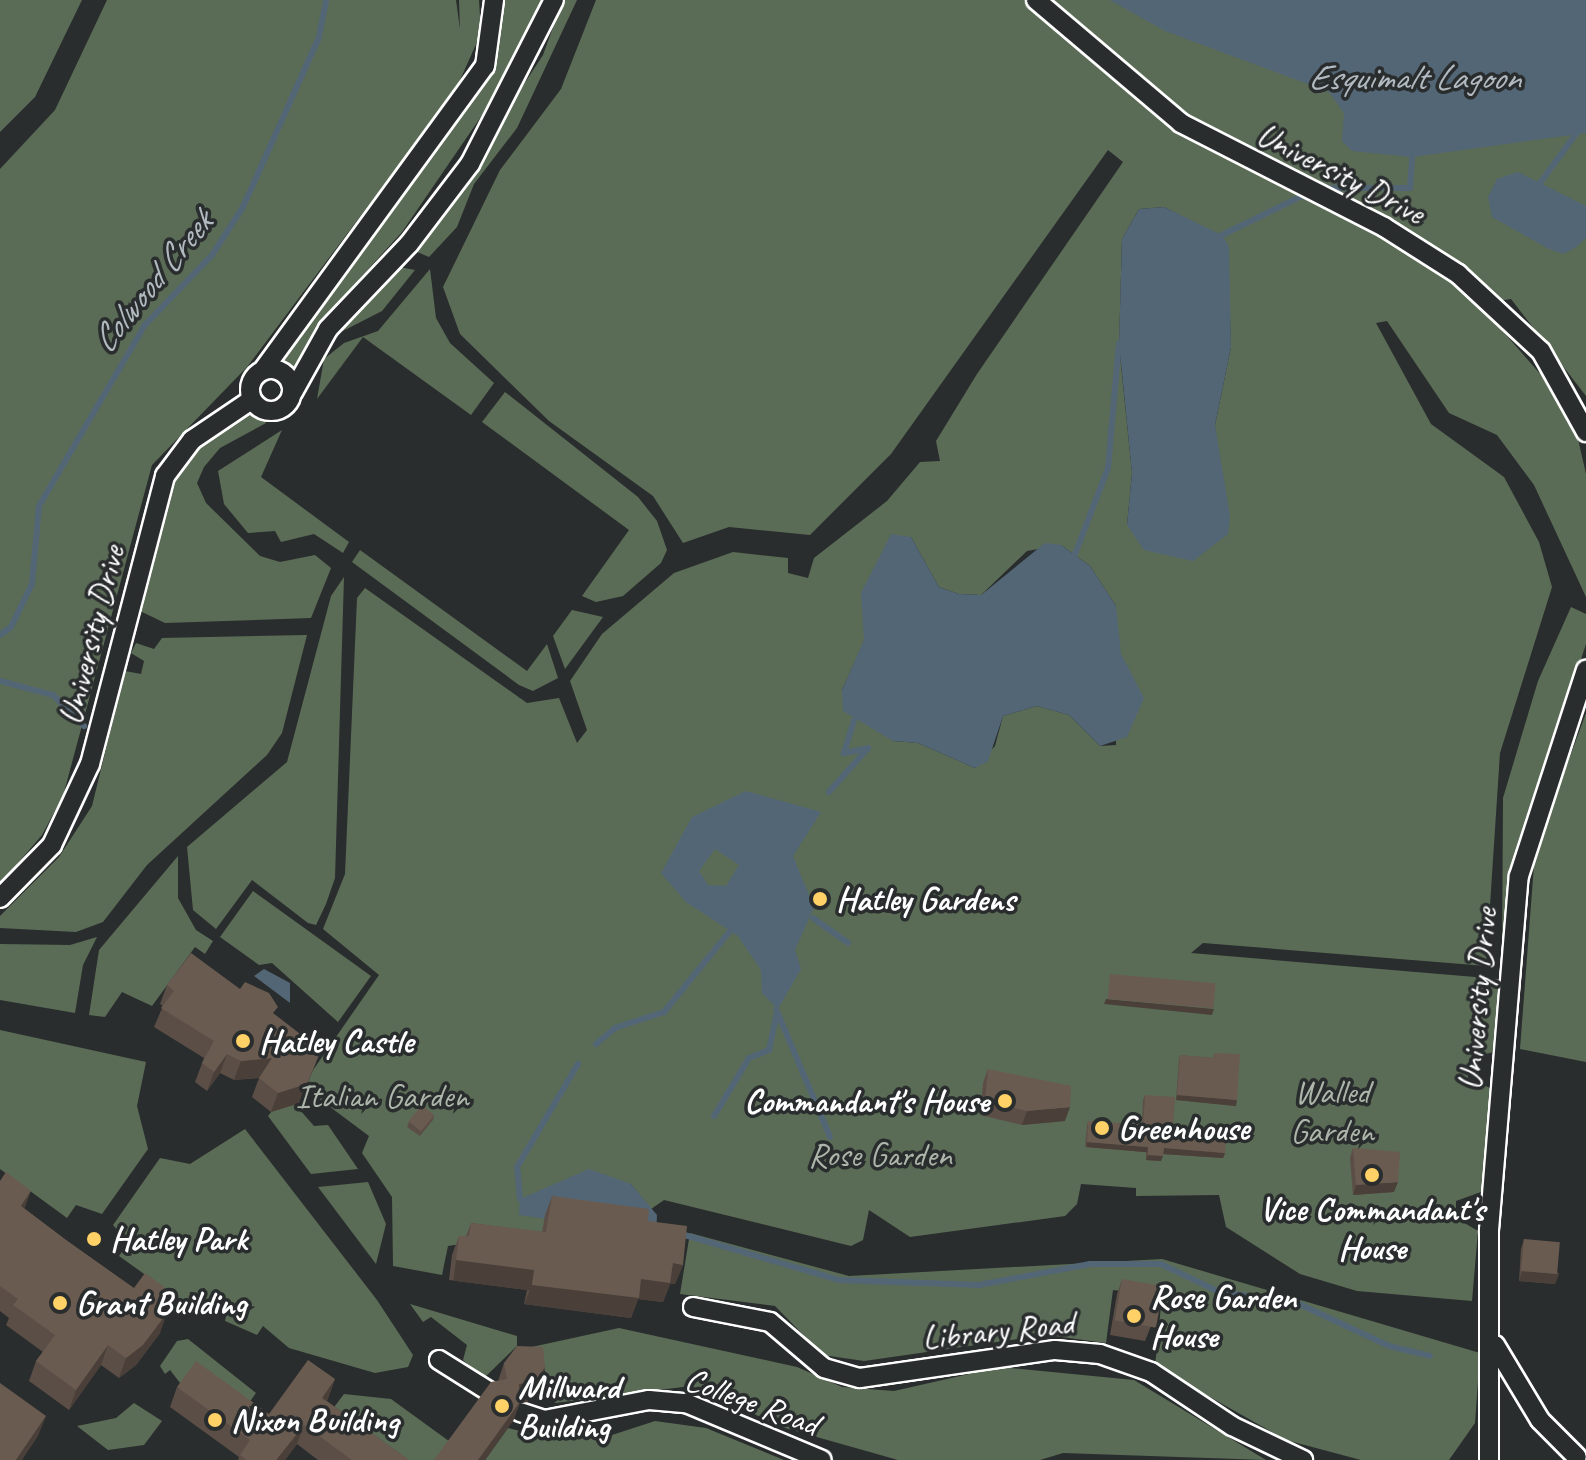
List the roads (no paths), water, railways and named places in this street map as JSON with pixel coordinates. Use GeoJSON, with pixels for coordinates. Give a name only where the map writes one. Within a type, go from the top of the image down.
{"type":"FeatureCollection","features":[{"type":"Feature","properties":{"kind":"street"},"geometry":{"type":"LineString","coordinates":[[494,0],[485,66],[249,388],[251,400],[276,412],[293,392],[328,329],[409,244],[470,164],[554,0]]}},
{"type":"Feature","properties":{"kind":"street","name":"University Drive"},"geometry":{"type":"LineString","coordinates":[[1036,0],[1181,123],[1384,227],[1458,274],[1541,351],[1586,432]]}},
{"type":"Feature","properties":{"kind":"street"},"geometry":{"type":"LineString","coordinates":[[263,370],[289,378],[293,392]]}},
{"type":"Feature","properties":{"kind":"street","name":"University Drive"},"geometry":{"type":"LineString","coordinates":[[0,898],[52,845],[90,764],[165,476],[202,431],[251,400]]}},
{"type":"Feature","properties":{"kind":"street","name":"University Drive"},"geometry":{"type":"LineString","coordinates":[[1489,1460],[1494,1343],[1487,1271],[1524,848],[1586,670]]}},
{"type":"Feature","properties":{"kind":"street","name":"Library Road"},"geometry":{"type":"LineString","coordinates":[[693,1307],[770,1322],[824,1368],[860,1378],[1016,1354],[1100,1354],[1151,1372],[1232,1426],[1303,1460]]}},
{"type":"Feature","properties":{"kind":"street","name":"University Drive"},"geometry":{"type":"LineString","coordinates":[[1494,1343],[1525,1400],[1582,1457]]}},
{"type":"Feature","properties":{"kind":"street"},"geometry":{"type":"LineString","coordinates":[[439,1360],[490,1392]]}},
{"type":"Feature","properties":{"kind":"street","name":"College Road"},"geometry":{"type":"LineString","coordinates":[[520,1412],[544,1420],[649,1400],[717,1414],[822,1460]]}},
{"type":"Feature","properties":{"kind":"street"},"geometry":{"type":"LineString","coordinates":[[1558,1460],[1582,1457]]}},
{"type":"Feature","properties":{"kind":"water","name":"Esquimalt Lagoon"},"geometry":{"type":"Polygon","coordinates":[[[1110,0],[1586,0],[1586,133],[1412,157],[1352,151],[1342,141],[1344,113],[1329,92],[1165,31],[1110,0]]]}},
{"type":"Feature","properties":{"kind":"water"},"geometry":{"type":"Polygon","coordinates":[[[1518,172],[1586,206],[1586,238],[1575,248],[1563,254],[1549,249],[1492,217],[1488,197],[1497,179],[1518,172]]]}},
{"type":"Feature","properties":{"kind":"water"},"geometry":{"type":"Polygon","coordinates":[[[1164,207],[1222,235],[1229,247],[1231,347],[1215,425],[1230,516],[1228,534],[1193,561],[1144,550],[1127,525],[1132,473],[1119,343],[1122,239],[1139,209],[1164,207]]]}},
{"type":"Feature","properties":{"kind":"water"},"geometry":{"type":"Polygon","coordinates":[[[891,534],[911,537],[939,587],[959,594],[981,595],[1045,543],[1061,545],[1090,566],[1116,606],[1121,654],[1144,698],[1127,737],[1100,746],[1069,715],[1037,706],[1003,716],[988,761],[975,768],[918,743],[893,741],[843,711],[842,690],[864,640],[861,593],[891,534]]]}},
{"type":"Feature","properties":{"kind":"water"},"geometry":{"type":"Polygon","coordinates":[[[746,791],[821,812],[793,856],[814,907],[795,950],[801,969],[778,1009],[762,993],[761,970],[738,936],[686,902],[661,873],[692,817],[746,791]],[[715,849],[699,871],[708,885],[726,886],[739,865],[715,849]]]}},
{"type":"Feature","properties":{"kind":"water"},"geometry":{"type":"Polygon","coordinates":[[[264,969],[290,983],[290,1003],[254,976],[264,969]]]}},
{"type":"Feature","properties":{"kind":"water"},"geometry":{"type":"Polygon","coordinates":[[[589,1169],[631,1184],[657,1215],[656,1235],[519,1215],[520,1199],[589,1169]]]}},
{"type":"Feature","properties":{"kind":"waterway","name":"Colwood Creek"},"geometry":{"type":"LineString","coordinates":[[0,635],[11,627],[32,584],[39,506],[144,326],[212,255],[243,207],[319,37],[326,0]]}},
{"type":"Feature","properties":{"kind":"waterway"},"geometry":{"type":"LineString","coordinates":[[1540,183],[1578,131]]}},
{"type":"Feature","properties":{"kind":"waterway"},"geometry":{"type":"LineString","coordinates":[[1321,188],[1410,188],[1412,157]]}},
{"type":"Feature","properties":{"kind":"waterway"},"geometry":{"type":"LineString","coordinates":[[1222,235],[1300,197]]}},
{"type":"Feature","properties":{"kind":"waterway"},"geometry":{"type":"LineString","coordinates":[[1075,554],[1108,468],[1119,343]]}},
{"type":"Feature","properties":{"kind":"waterway"},"geometry":{"type":"LineString","coordinates":[[0,681],[53,695],[84,726]]}},
{"type":"Feature","properties":{"kind":"waterway"},"geometry":{"type":"LineString","coordinates":[[829,792],[868,748],[844,753],[854,720]]}},
{"type":"Feature","properties":{"kind":"waterway"},"geometry":{"type":"LineString","coordinates":[[813,918],[848,943]]}},
{"type":"Feature","properties":{"kind":"waterway"},"geometry":{"type":"LineString","coordinates":[[596,1044],[615,1028],[664,1012],[730,931]]}},
{"type":"Feature","properties":{"kind":"waterway"},"geometry":{"type":"LineString","coordinates":[[776,1009],[830,1137]]}},
{"type":"Feature","properties":{"kind":"waterway"},"geometry":{"type":"LineString","coordinates":[[714,1116],[749,1058],[769,1050],[777,1013]]}},
{"type":"Feature","properties":{"kind":"waterway"},"geometry":{"type":"LineString","coordinates":[[520,1199],[517,1167],[578,1064]]}},
{"type":"Feature","properties":{"kind":"waterway"},"geometry":{"type":"LineString","coordinates":[[681,1234],[839,1280],[979,1285],[1090,1264],[1161,1264],[1217,1291],[1299,1304],[1389,1346],[1430,1356]]}},
{"type":"Feature","properties":{"kind":"place","name":"Hatley Gardens"},"geometry":{"type":"Point","coordinates":[820,899]}},
{"type":"Feature","properties":{"kind":"place","name":"Hatley Castle"},"geometry":{"type":"Point","coordinates":[243,1041]}},
{"type":"Feature","properties":{"kind":"place","name":"Commandant's House"},"geometry":{"type":"Point","coordinates":[1005,1101]}},
{"type":"Feature","properties":{"kind":"place","name":"Greenhouse"},"geometry":{"type":"Point","coordinates":[1102,1128]}},
{"type":"Feature","properties":{"kind":"place","name":"Vice Commandant's House"},"geometry":{"type":"Point","coordinates":[1372,1175]}},
{"type":"Feature","properties":{"kind":"place","name":"Hatley Park"},"geometry":{"type":"Point","coordinates":[94,1239]}},
{"type":"Feature","properties":{"kind":"place","name":"Grant Building"},"geometry":{"type":"Point","coordinates":[60,1303]}},
{"type":"Feature","properties":{"kind":"place","name":"Rose Garden House"},"geometry":{"type":"Point","coordinates":[1134,1316]}},
{"type":"Feature","properties":{"kind":"place","name":"Millward Building"},"geometry":{"type":"Point","coordinates":[502,1406]}},
{"type":"Feature","properties":{"kind":"place","name":"Nixon Building"},"geometry":{"type":"Point","coordinates":[215,1420]}},
{"type":"Feature","properties":{"kind":"park label","name":"Italian Garden"},"geometry":{"type":"Point","coordinates":[382,1096]}},
{"type":"Feature","properties":{"kind":"park label","name":"Walled Garden"},"geometry":{"type":"Point","coordinates":[1332,1110]}},
{"type":"Feature","properties":{"kind":"park label","name":"Rose Garden"},"geometry":{"type":"Point","coordinates":[880,1155]}}]}
